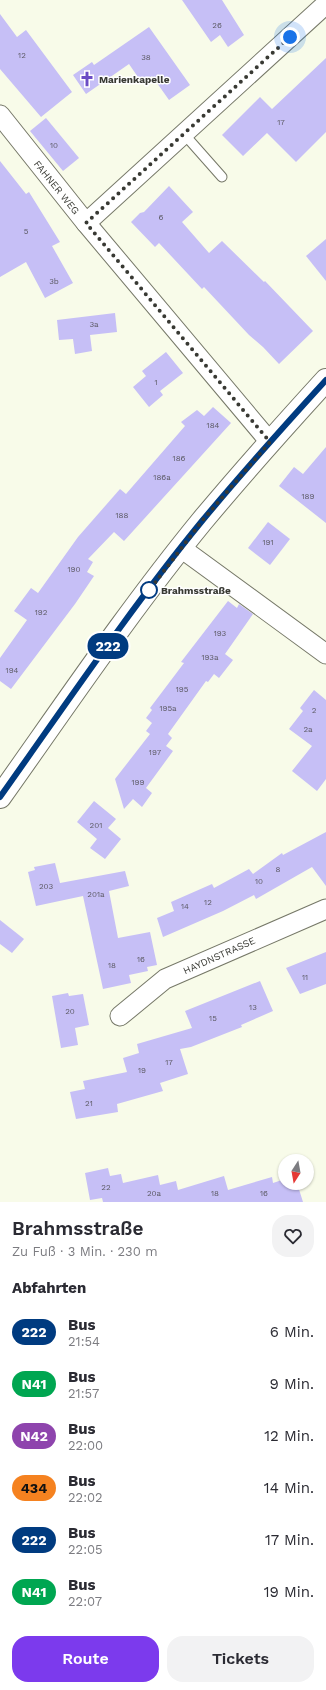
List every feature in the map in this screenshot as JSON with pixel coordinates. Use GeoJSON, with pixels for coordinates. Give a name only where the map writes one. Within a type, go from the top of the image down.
{"type":"FeatureCollection","features":[{"type":"Feature","properties":{"kind":"main road"},"geometry":{"type":"LineString","coordinates":[[0,797],[79,686],[182,548],[270,442],[326,380]]}},
{"type":"Feature","properties":{"kind":"street"},"geometry":{"type":"LineString","coordinates":[[86,223],[326,4]]}},
{"type":"Feature","properties":{"kind":"street","name":"FAHNER WEG"},"geometry":{"type":"LineString","coordinates":[[0,115],[86,223],[270,442]]}},
{"type":"Feature","properties":{"kind":"street"},"geometry":{"type":"LineString","coordinates":[[182,548],[326,654]]}},
{"type":"Feature","properties":{"kind":"street","name":"HAYDNSTRASSE"},"geometry":{"type":"LineString","coordinates":[[120,1016],[165,979],[326,909]]}},
{"type":"Feature","properties":{"kind":"lane"},"geometry":{"type":"LineString","coordinates":[[184,134],[222,177]]}},
{"type":"Feature","properties":{"kind":"building"},"geometry":{"type":"Polygon","coordinates":[[[182,0],[222,0],[244,35],[228,47],[220,35],[211,42],[182,0]]]}},
{"type":"Feature","properties":{"kind":"building"},"geometry":{"type":"Polygon","coordinates":[[[0,14],[17,37],[26,30],[72,92],[41,117],[0,69],[0,14]]]}},
{"type":"Feature","properties":{"kind":"building"},"geometry":{"type":"Polygon","coordinates":[[[149,27],[190,85],[169,100],[152,76],[142,83],[129,64],[86,94],[73,75],[92,62],[94,65],[149,27]]]}},
{"type":"Feature","properties":{"kind":"building"},"geometry":{"type":"Polygon","coordinates":[[[326,58],[326,132],[296,162],[267,133],[243,156],[222,135],[260,97],[272,109],[326,58]]]}},
{"type":"Feature","properties":{"kind":"building"},"geometry":{"type":"Polygon","coordinates":[[[46,118],[79,158],[63,171],[30,131],[46,118]]]}},
{"type":"Feature","properties":{"kind":"building"},"geometry":{"type":"Polygon","coordinates":[[[0,161],[26,194],[29,192],[60,242],[52,246],[73,283],[45,298],[26,262],[0,277],[0,161]]]}},
{"type":"Feature","properties":{"kind":"building"},"geometry":{"type":"Polygon","coordinates":[[[169,186],[193,212],[182,222],[209,253],[222,241],[264,282],[265,281],[313,331],[279,364],[249,335],[204,287],[202,289],[159,243],[155,247],[131,222],[140,213],[144,212],[169,186]]]}},
{"type":"Feature","properties":{"kind":"building"},"geometry":{"type":"Polygon","coordinates":[[[326,239],[326,281],[306,256],[326,239]]]}},
{"type":"Feature","properties":{"kind":"building"},"geometry":{"type":"Polygon","coordinates":[[[115,313],[117,332],[90,335],[92,351],[75,354],[73,339],[59,340],[57,320],[115,313]]]}},
{"type":"Feature","properties":{"kind":"building"},"geometry":{"type":"Polygon","coordinates":[[[166,352],[183,373],[160,391],[163,395],[149,407],[133,387],[146,376],[142,371],[166,352]]]}},
{"type":"Feature","properties":{"kind":"building"},"geometry":{"type":"Polygon","coordinates":[[[213,407],[231,423],[124,541],[114,532],[88,559],[93,562],[87,572],[94,576],[75,604],[11,689],[0,681],[0,658],[27,620],[14,611],[31,588],[38,593],[78,537],[120,489],[126,494],[185,426],[181,422],[197,410],[204,416],[213,407]]]}},
{"type":"Feature","properties":{"kind":"building"},"geometry":{"type":"Polygon","coordinates":[[[326,447],[326,523],[279,486],[294,467],[303,474],[326,447]]]}},
{"type":"Feature","properties":{"kind":"building"},"geometry":{"type":"Polygon","coordinates":[[[268,522],[290,539],[270,565],[248,548],[268,522]]]}},
{"type":"Feature","properties":{"kind":"building"},"geometry":{"type":"Polygon","coordinates":[[[228,601],[237,608],[239,604],[253,614],[225,654],[233,660],[219,678],[214,674],[208,682],[206,681],[168,734],[172,738],[166,746],[173,751],[146,788],[152,793],[142,807],[133,799],[124,809],[115,779],[150,734],[146,731],[152,723],[146,718],[152,710],[150,708],[184,663],[181,662],[228,601]]]}},
{"type":"Feature","properties":{"kind":"building"},"geometry":{"type":"Polygon","coordinates":[[[314,690],[326,700],[326,779],[317,791],[292,771],[312,746],[289,729],[303,711],[300,708],[314,690]]]}},
{"type":"Feature","properties":{"kind":"building"},"geometry":{"type":"Polygon","coordinates":[[[94,801],[116,819],[108,828],[121,839],[105,859],[90,848],[97,839],[77,822],[94,801]]]}},
{"type":"Feature","properties":{"kind":"building"},"geometry":{"type":"Polygon","coordinates":[[[326,832],[326,886],[312,867],[256,899],[254,895],[223,911],[163,937],[157,918],[174,911],[171,902],[212,884],[214,888],[249,869],[253,874],[282,853],[283,855],[326,832]]]}},
{"type":"Feature","properties":{"kind":"building"},"geometry":{"type":"Polygon","coordinates":[[[55,863],[60,883],[125,871],[129,886],[109,891],[118,938],[150,932],[157,965],[147,967],[148,971],[129,975],[131,983],[103,989],[83,896],[36,906],[28,872],[35,870],[34,867],[55,863]]]}},
{"type":"Feature","properties":{"kind":"building"},"geometry":{"type":"Polygon","coordinates":[[[0,920],[24,939],[12,953],[0,944],[0,920]]]}},
{"type":"Feature","properties":{"kind":"building"},"geometry":{"type":"Polygon","coordinates":[[[326,952],[326,984],[300,994],[286,968],[326,952]]]}},
{"type":"Feature","properties":{"kind":"building"},"geometry":{"type":"Polygon","coordinates":[[[260,981],[273,1011],[241,1025],[242,1027],[191,1047],[180,1049],[188,1074],[160,1083],[163,1091],[117,1104],[118,1112],[76,1119],[70,1092],[85,1089],[83,1081],[127,1072],[123,1058],[139,1053],[137,1044],[192,1028],[185,1011],[260,981]]]}},
{"type":"Feature","properties":{"kind":"building"},"geometry":{"type":"Polygon","coordinates":[[[68,993],[69,996],[83,994],[89,1025],[75,1028],[78,1045],[61,1048],[52,996],[68,993]]]}},
{"type":"Feature","properties":{"kind":"building"},"geometry":{"type":"Polygon","coordinates":[[[108,1168],[110,1176],[121,1174],[123,1183],[158,1175],[160,1185],[176,1181],[178,1190],[224,1176],[228,1190],[272,1177],[273,1183],[278,1181],[278,1190],[299,1190],[303,1202],[103,1202],[102,1198],[90,1200],[85,1173],[108,1168]]]}},
{"type":"Feature","properties":{"kind":"bus line","name":"222"},"geometry":{"type":"LineString","coordinates":[[0,797],[79,686],[202,521],[326,380]]}},
{"type":"Feature","properties":{"kind":"place","name":"Marienkapelle"},"geometry":{"type":"Point","coordinates":[87,79]}},
{"type":"Feature","properties":{"kind":"place","name":"Brahmsstraße"},"geometry":{"type":"Point","coordinates":[149,590]}},
{"type":"Feature","properties":{"kind":"route"},"geometry":{"type":"LineString","coordinates":[[149,590],[148,592],[202,521],[270,442],[180,336],[98,235],[86,223],[290,37]]}}]}
